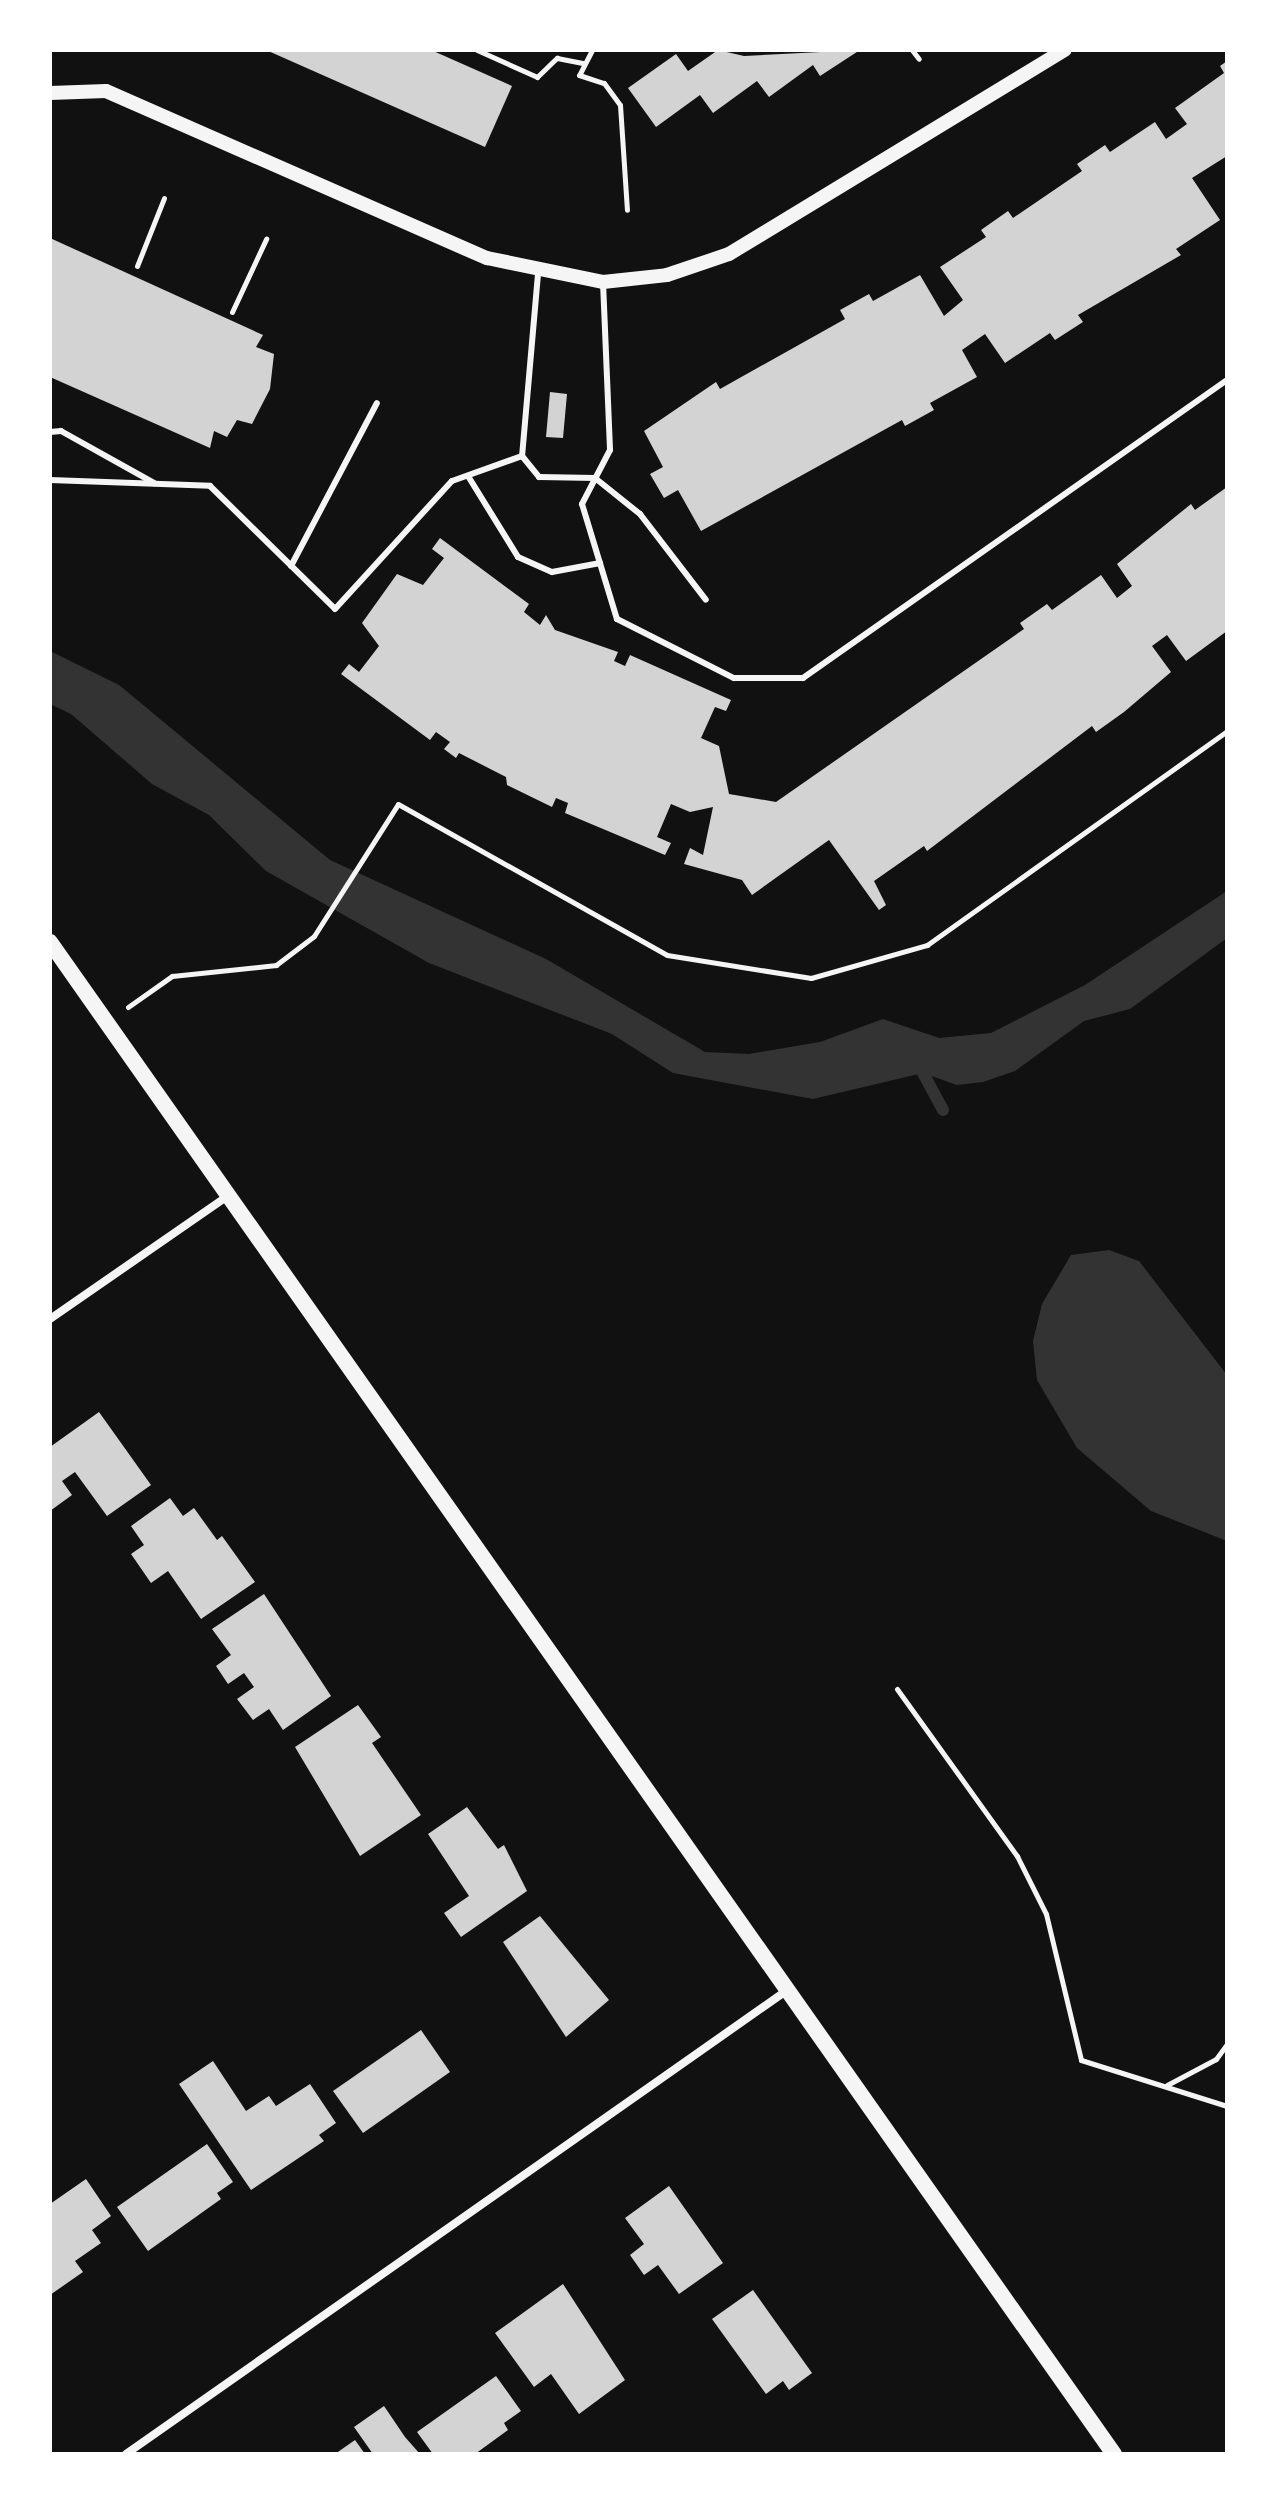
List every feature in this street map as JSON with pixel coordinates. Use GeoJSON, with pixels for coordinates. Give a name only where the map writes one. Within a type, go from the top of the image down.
{"type":"FeatureCollection","features":[{"type":"Feature","properties":{"kind":"main road"},"geometry":{"type":"LineString","coordinates":[[50,942],[226,1197],[1114,2454]]}},
{"type":"Feature","properties":{"kind":"street"},"geometry":{"type":"LineString","coordinates":[[50,93],[106,91],[538,274],[603,282],[667,275],[729,254],[1065,50]]}},
{"type":"Feature","properties":{"kind":"street"},"geometry":{"type":"LineString","coordinates":[[50,1319],[226,1197]]}},
{"type":"Feature","properties":{"kind":"street"},"geometry":{"type":"LineString","coordinates":[[126,2454],[786,1991]]}},
{"type":"Feature","properties":{"kind":"lane"},"geometry":{"type":"LineString","coordinates":[[538,274],[522,456],[539,477],[595,478],[640,514],[706,600]]}},
{"type":"Feature","properties":{"kind":"lane"},"geometry":{"type":"LineString","coordinates":[[603,282],[610,450],[582,504],[617,619],[734,678],[803,678],[1227,380]]}},
{"type":"Feature","properties":{"kind":"lane"},"geometry":{"type":"LineString","coordinates":[[291,566],[377,403]]}},
{"type":"Feature","properties":{"kind":"lane"},"geometry":{"type":"LineString","coordinates":[[50,432],[61,431],[158,485]]}},
{"type":"Feature","properties":{"kind":"lane"},"geometry":{"type":"LineString","coordinates":[[50,480],[210,486],[335,609],[452,481],[522,456]]}},
{"type":"Feature","properties":{"kind":"lane"},"geometry":{"type":"LineString","coordinates":[[468,476],[518,557],[552,572],[600,563]]}},
{"type":"Feature","properties":{"kind":"path"},"geometry":{"type":"LineString","coordinates":[[477,50],[537,77],[557,58],[583,63]]}},
{"type":"Feature","properties":{"kind":"path"},"geometry":{"type":"LineString","coordinates":[[592,50],[579,75],[604,83],[620,105],[627,210]]}},
{"type":"Feature","properties":{"kind":"path"},"geometry":{"type":"LineString","coordinates":[[912,50],[919,59]]}},
{"type":"Feature","properties":{"kind":"path"},"geometry":{"type":"LineString","coordinates":[[137,266],[164,198]]}},
{"type":"Feature","properties":{"kind":"path"},"geometry":{"type":"LineString","coordinates":[[232,312],[266,239]]}},
{"type":"Feature","properties":{"kind":"path"},"geometry":{"type":"LineString","coordinates":[[105,1023],[172,976],[276,965],[314,936],[384,821],[398,804],[667,955],[811,978],[927,945],[1227,731]]}},
{"type":"Feature","properties":{"kind":"path"},"geometry":{"type":"LineString","coordinates":[[897,1689],[1017,1856],[1046,1914],[1081,2060],[1227,2106]]}},
{"type":"Feature","properties":{"kind":"path"},"geometry":{"type":"LineString","coordinates":[[1167,2085],[1216,2059],[1227,2044]]}},
{"type":"Feature","properties":{"kind":"shaded area"},"geometry":{"type":"Polygon","coordinates":[[[50,651],[119,685],[330,860],[546,959],[705,1052],[749,1054],[820,1042],[883,1019],[939,1038],[991,1033],[1085,985],[1227,891],[1227,938],[1130,1009],[1084,1021],[1015,1071],[983,1082],[957,1085],[923,1073],[813,1099],[673,1073],[612,1034],[429,963],[266,871],[209,815],[152,784],[71,714],[50,704],[50,651]]]}},
{"type":"Feature","properties":{"kind":"shaded area"},"geometry":{"type":"Polygon","coordinates":[[[1109,1250],[1139,1261],[1227,1375],[1227,1541],[1151,1511],[1077,1448],[1037,1380],[1033,1341],[1042,1304],[1071,1255],[1109,1250]]]}},
{"type":"Feature","properties":{"kind":"building"},"geometry":{"type":"Polygon","coordinates":[[[266,50],[431,50],[512,86],[485,147],[266,50]]]}},
{"type":"Feature","properties":{"kind":"building"},"geometry":{"type":"Polygon","coordinates":[[[718,50],[744,56],[860,50],[820,76],[813,65],[769,97],[757,81],[713,113],[700,95],[656,127],[628,88],[676,54],[688,71],[718,50]]]}},
{"type":"Feature","properties":{"kind":"building"},"geometry":{"type":"Polygon","coordinates":[[[1227,61],[1227,156],[1192,178],[1220,220],[1176,249],[1181,255],[1078,315],[1083,322],[1055,340],[1050,333],[1005,363],[985,334],[962,350],[977,377],[930,403],[934,410],[905,426],[902,420],[701,531],[678,490],[664,498],[650,474],[663,467],[644,431],[716,382],[720,389],[845,319],[840,310],[869,294],[873,301],[920,275],[944,316],[963,300],[940,267],[986,237],[981,230],[1008,211],[1013,218],[1082,171],[1077,164],[1105,145],[1110,152],[1155,122],[1166,139],[1187,124],[1175,108],[1224,73],[1220,66],[1227,61]]]}},
{"type":"Feature","properties":{"kind":"building"},"geometry":{"type":"Polygon","coordinates":[[[50,238],[263,335],[256,347],[274,354],[270,389],[252,424],[237,420],[227,437],[214,431],[210,448],[50,377],[50,238]]]}},
{"type":"Feature","properties":{"kind":"building"},"geometry":{"type":"Polygon","coordinates":[[[550,392],[567,394],[563,438],[546,437],[550,392]]]}},
{"type":"Feature","properties":{"kind":"building"},"geometry":{"type":"Polygon","coordinates":[[[1227,487],[1227,631],[1186,661],[1167,635],[1152,646],[1171,672],[1124,712],[1096,732],[1092,726],[927,851],[924,846],[874,881],[886,905],[879,910],[829,840],[752,895],[742,880],[684,864],[690,848],[703,855],[713,807],[690,812],[671,804],[657,837],[671,843],[665,855],[565,813],[568,803],[556,798],[552,807],[507,785],[506,777],[459,753],[456,758],[444,749],[450,742],[436,732],[430,740],[341,674],[349,664],[359,672],[379,646],[362,623],[397,574],[423,585],[444,558],[432,549],[440,538],[529,604],[524,612],[540,625],[546,615],[555,630],[618,652],[614,661],[625,666],[630,655],[731,700],[726,711],[715,707],[701,738],[719,746],[729,794],[776,802],[1024,629],[1020,623],[1047,604],[1052,610],[1101,575],[1117,598],[1132,586],[1117,564],[1191,504],[1195,510],[1227,487]]]}},
{"type":"Feature","properties":{"kind":"building"},"geometry":{"type":"Polygon","coordinates":[[[99,1412],[151,1485],[107,1516],[75,1472],[62,1481],[72,1495],[50,1511],[50,1447],[99,1412]]]}},
{"type":"Feature","properties":{"kind":"building"},"geometry":{"type":"Polygon","coordinates":[[[170,1498],[183,1516],[194,1508],[217,1540],[222,1536],[255,1582],[201,1619],[168,1571],[151,1583],[131,1554],[144,1545],[131,1526],[170,1498]]]}},
{"type":"Feature","properties":{"kind":"building"},"geometry":{"type":"Polygon","coordinates":[[[264,1594],[331,1696],[283,1730],[269,1709],[253,1720],[237,1699],[254,1687],[244,1673],[228,1684],[216,1666],[231,1655],[212,1629],[264,1594]]]}},
{"type":"Feature","properties":{"kind":"building"},"geometry":{"type":"Polygon","coordinates":[[[358,1705],[381,1737],[372,1743],[421,1815],[360,1856],[295,1747],[358,1705]]]}},
{"type":"Feature","properties":{"kind":"building"},"geometry":{"type":"Polygon","coordinates":[[[467,1807],[498,1849],[504,1845],[527,1891],[461,1937],[444,1913],[469,1896],[428,1834],[467,1807]]]}},
{"type":"Feature","properties":{"kind":"building"},"geometry":{"type":"Polygon","coordinates":[[[540,1916],[609,2000],[566,2037],[503,1942],[540,1916]]]}},
{"type":"Feature","properties":{"kind":"building"},"geometry":{"type":"Polygon","coordinates":[[[421,2030],[450,2072],[363,2133],[333,2091],[421,2030]]]}},
{"type":"Feature","properties":{"kind":"building"},"geometry":{"type":"Polygon","coordinates":[[[213,2061],[246,2111],[269,2096],[276,2106],[310,2084],[336,2123],[319,2135],[324,2141],[251,2190],[179,2084],[213,2061]]]}},
{"type":"Feature","properties":{"kind":"building"},"geometry":{"type":"Polygon","coordinates":[[[207,2144],[233,2182],[217,2193],[221,2199],[148,2251],[117,2207],[207,2144]]]}},
{"type":"Feature","properties":{"kind":"building"},"geometry":{"type":"Polygon","coordinates":[[[86,2179],[111,2216],[92,2230],[101,2243],[75,2261],[83,2272],[50,2295],[50,2204],[86,2179]]]}},
{"type":"Feature","properties":{"kind":"building"},"geometry":{"type":"Polygon","coordinates":[[[669,2186],[723,2263],[679,2294],[658,2265],[644,2275],[630,2255],[644,2244],[625,2218],[669,2186]]]}},
{"type":"Feature","properties":{"kind":"building"},"geometry":{"type":"Polygon","coordinates":[[[563,2284],[625,2380],[579,2414],[551,2374],[534,2387],[495,2333],[563,2284]]]}},
{"type":"Feature","properties":{"kind":"building"},"geometry":{"type":"Polygon","coordinates":[[[753,2290],[812,2373],[789,2390],[783,2381],[766,2394],[712,2319],[753,2290]]]}},
{"type":"Feature","properties":{"kind":"building"},"geometry":{"type":"Polygon","coordinates":[[[496,2376],[521,2411],[504,2423],[508,2430],[475,2454],[433,2454],[417,2432],[496,2376]]]}},
{"type":"Feature","properties":{"kind":"building"},"geometry":{"type":"Polygon","coordinates":[[[384,2406],[420,2454],[373,2454],[354,2427],[384,2406]]]}},
{"type":"Feature","properties":{"kind":"building"},"geometry":{"type":"Polygon","coordinates":[[[355,2440],[365,2454],[335,2454],[355,2440]]]}},
{"type":"Feature","properties":{"kind":"waterway"},"geometry":{"type":"LineString","coordinates":[[923,1073],[943,1110]]}}]}
